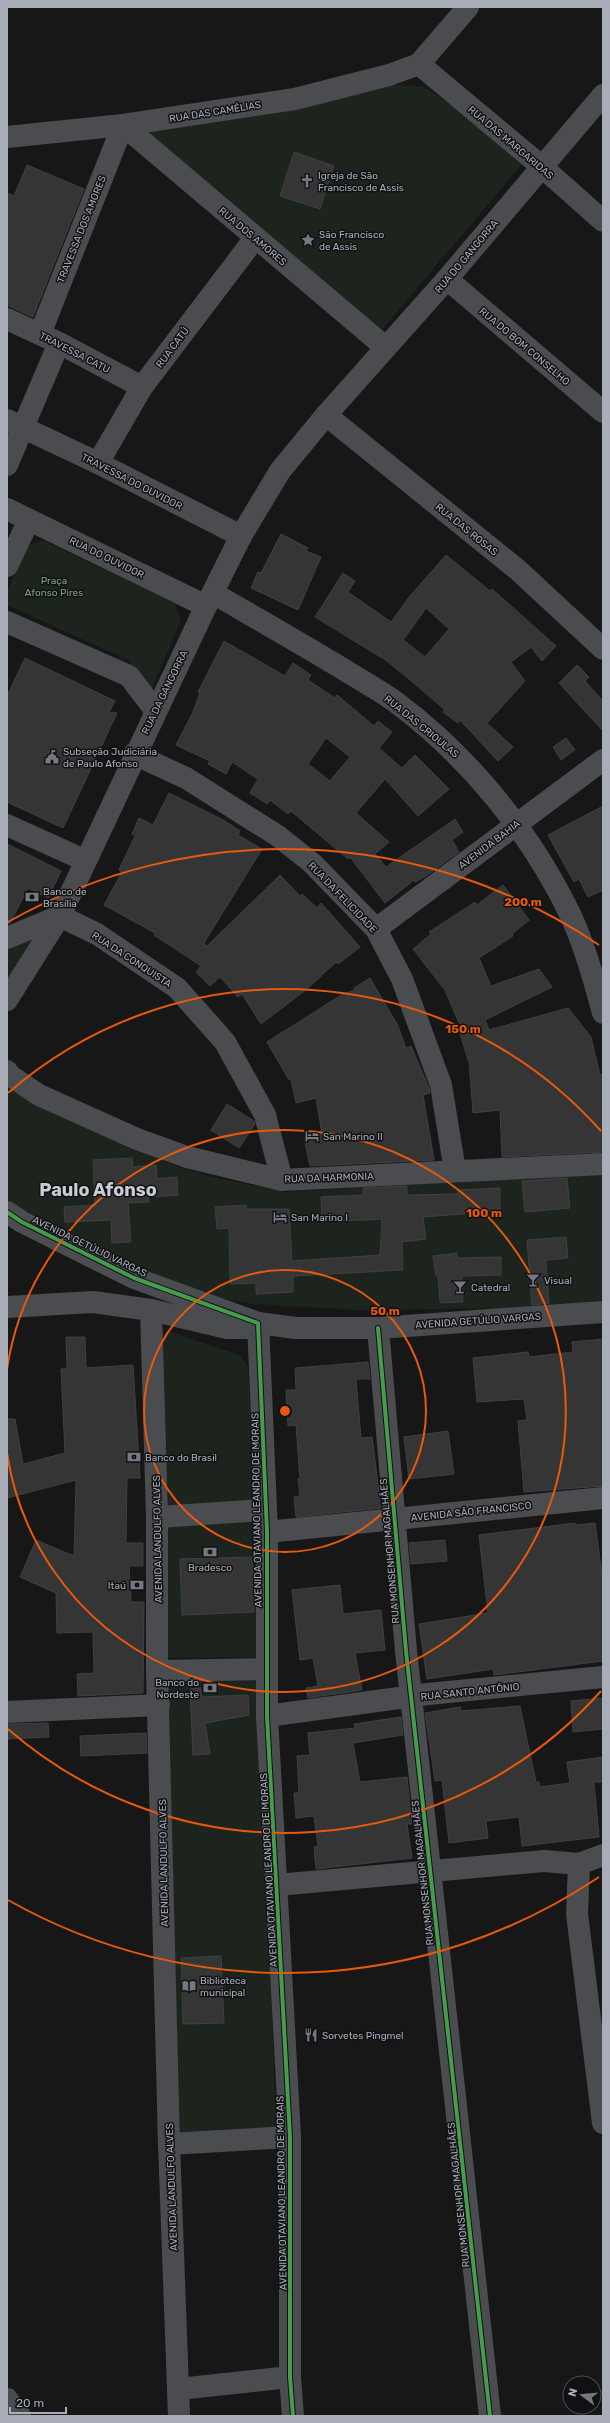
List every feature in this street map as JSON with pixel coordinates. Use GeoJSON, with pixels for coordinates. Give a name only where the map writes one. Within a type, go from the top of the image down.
{"type":"FeatureCollection","features":[{"type":"Feature","properties":{"kind":"street"},"geometry":{"type":"LineString","coordinates":[[418,64],[468,7]]}},
{"type":"Feature","properties":{"kind":"street","name":"RUA DAS CAMÉLIAS"},"geometry":{"type":"LineString","coordinates":[[7,137],[123,125],[295,98],[389,75],[418,64]]}},
{"type":"Feature","properties":{"kind":"street","name":"RUA DAS MARGARIDAS"},"geometry":{"type":"LineString","coordinates":[[418,64],[541,166],[603,221]]}},
{"type":"Feature","properties":{"kind":"street","name":"RUA DO GANGORRA"},"geometry":{"type":"LineString","coordinates":[[326,415],[447,279],[541,166],[603,95]]}},
{"type":"Feature","properties":{"kind":"street","name":"RUA DOS AMORES"},"geometry":{"type":"LineString","coordinates":[[123,125],[254,238],[385,347]]}},
{"type":"Feature","properties":{"kind":"street","name":"TRAVESSA DOS AMORES"},"geometry":{"type":"LineString","coordinates":[[40,334],[123,125]]}},
{"type":"Feature","properties":{"kind":"street","name":"RUA CATÚ"},"geometry":{"type":"LineString","coordinates":[[98,463],[142,387],[254,238]]}},
{"type":"Feature","properties":{"kind":"street","name":"RUA DO BOM CONSELHO"},"geometry":{"type":"LineString","coordinates":[[447,279],[603,412]]}},
{"type":"Feature","properties":{"kind":"street","name":"TRAVESSA CATU"},"geometry":{"type":"LineString","coordinates":[[7,319],[59,343],[142,387]]}},
{"type":"Feature","properties":{"kind":"street"},"geometry":{"type":"LineString","coordinates":[[7,465],[15,424],[59,343]]}},
{"type":"Feature","properties":{"kind":"street","name":"RUA DA GANGORRA"},"geometry":{"type":"LineString","coordinates":[[7,1000],[60,916],[84,860],[134,754],[241,536],[280,472],[326,415]]}},
{"type":"Feature","properties":{"kind":"street","name":"RUA DAS ROSAS"},"geometry":{"type":"LineString","coordinates":[[326,415],[518,570],[603,649]]}},
{"type":"Feature","properties":{"kind":"street","name":"TRAVESSA DO OUVIDOR"},"geometry":{"type":"LineString","coordinates":[[15,424],[98,463],[241,536]]}},
{"type":"Feature","properties":{"kind":"street","name":"RUA DO OUVIDOR"},"geometry":{"type":"LineString","coordinates":[[7,509],[209,599]]}},
{"type":"Feature","properties":{"kind":"street"},"geometry":{"type":"LineString","coordinates":[[7,566],[29,520]]}},
{"type":"Feature","properties":{"kind":"street","name":"RUA DAS CRIOULAS"},"geometry":{"type":"LineString","coordinates":[[209,599],[288,636],[396,702],[461,757],[516,825],[545,866],[571,916],[592,970],[603,1013]]}},
{"type":"Feature","properties":{"kind":"street"},"geometry":{"type":"LineString","coordinates":[[7,622],[129,676],[155,710]]}},
{"type":"Feature","properties":{"kind":"street","name":"RUA DA FELICIDADE"},"geometry":{"type":"LineString","coordinates":[[134,754],[186,778],[278,836],[312,863],[376,929],[402,979],[441,1085],[455,1171]]}},
{"type":"Feature","properties":{"kind":"street","name":"AVENIDA BAHIA"},"geometry":{"type":"LineString","coordinates":[[376,929],[603,760]]}},
{"type":"Feature","properties":{"kind":"street"},"geometry":{"type":"LineString","coordinates":[[7,826],[84,860]]}},
{"type":"Feature","properties":{"kind":"street"},"geometry":{"type":"LineString","coordinates":[[7,938],[60,916]]}},
{"type":"Feature","properties":{"kind":"street","name":"RUA DA CONQUISTA"},"geometry":{"type":"LineString","coordinates":[[60,916],[97,934],[177,988],[225,1042],[266,1116],[282,1180]]}},
{"type":"Feature","properties":{"kind":"street","name":"RUA DA HARMONIA"},"geometry":{"type":"LineString","coordinates":[[7,1071],[8,1074],[39,1096],[137,1139],[187,1157],[282,1180],[603,1164]]}},
{"type":"Feature","properties":{"kind":"street","name":"AVENIDA GETÚLIO VARGAS"},"geometry":{"type":"LineString","coordinates":[[12,1220],[134,1278],[258,1323],[296,1328],[378,1328],[603,1312]]}},
{"type":"Feature","properties":{"kind":"street","name":"AVENIDA GETÚLIO VARGAS"},"geometry":{"type":"LineString","coordinates":[[7,1307],[93,1302],[151,1310],[227,1328],[247,1328],[258,1323]]}},
{"type":"Feature","properties":{"kind":"street","name":"AVENIDA LANDULFO ALVES"},"geometry":{"type":"LineString","coordinates":[[151,1310],[157,1517],[157,1671],[169,2144],[179,2416]]}},
{"type":"Feature","properties":{"kind":"street","name":"AVENIDA OTAVIANO LEANDRO DE MORAIS"},"geometry":{"type":"LineString","coordinates":[[258,1323],[267,1532],[267,1716],[290,2137],[290,2377],[293,2416]]}},
{"type":"Feature","properties":{"kind":"street","name":"RUA MONSENHOR MAGALHÃES"},"geometry":{"type":"LineString","coordinates":[[378,1328],[412,1697],[490,2416]]}},
{"type":"Feature","properties":{"kind":"street","name":"AVENIDA SÃO FRANCISCO"},"geometry":{"type":"LineString","coordinates":[[267,1532],[603,1498]]}},
{"type":"Feature","properties":{"kind":"street"},"geometry":{"type":"LineString","coordinates":[[157,1517],[265,1510]]}},
{"type":"Feature","properties":{"kind":"street"},"geometry":{"type":"LineString","coordinates":[[157,1671],[266,1669]]}},
{"type":"Feature","properties":{"kind":"street","name":"RUA SANTO ANTÔNIO"},"geometry":{"type":"LineString","coordinates":[[267,1716],[428,1694],[603,1677]]}},
{"type":"Feature","properties":{"kind":"street"},"geometry":{"type":"LineString","coordinates":[[7,1712],[159,1705]]}},
{"type":"Feature","properties":{"kind":"street"},"geometry":{"type":"LineString","coordinates":[[277,1885],[544,1861],[579,1864],[603,1855]]}},
{"type":"Feature","properties":{"kind":"street"},"geometry":{"type":"LineString","coordinates":[[579,1864],[577,1914],[594,1973],[603,2123]]}},
{"type":"Feature","properties":{"kind":"street"},"geometry":{"type":"LineString","coordinates":[[169,2144],[290,2137]]}},
{"type":"Feature","properties":{"kind":"street"},"geometry":{"type":"LineString","coordinates":[[179,2389],[290,2377]]}},
{"type":"Feature","properties":{"kind":"street"},"geometry":{"type":"LineString","coordinates":[[7,2399],[20,2416]]}},
{"type":"Feature","properties":{"kind":"green space"},"geometry":{"type":"Polygon","coordinates":[[[395,85],[424,87],[454,107],[522,164],[380,332],[150,139],[152,129],[395,85]]]}},
{"type":"Feature","properties":{"kind":"green space","name":"Praça Afonso Pires"},"geometry":{"type":"Polygon","coordinates":[[[43,540],[175,604],[181,621],[151,690],[128,660],[7,605],[7,592],[26,547],[43,540]]]}},
{"type":"Feature","properties":{"kind":"green space"},"geometry":{"type":"Polygon","coordinates":[[[41,936],[7,994],[7,950],[41,936]]]}},
{"type":"Feature","properties":{"kind":"green space"},"geometry":{"type":"Polygon","coordinates":[[[7,1086],[173,1165],[211,1177],[286,1192],[603,1173],[603,1302],[512,1308],[358,1310],[253,1304],[219,1298],[172,1285],[91,1246],[7,1201],[7,1086]]]}},
{"type":"Feature","properties":{"kind":"green space"},"geometry":{"type":"Polygon","coordinates":[[[168,1331],[239,1355],[248,1366],[255,1502],[164,1505],[161,1340],[168,1331]]]}},
{"type":"Feature","properties":{"kind":"green space"},"geometry":{"type":"Polygon","coordinates":[[[259,1518],[257,1657],[167,1658],[165,1521],[259,1518]]]}},
{"type":"Feature","properties":{"kind":"green space"},"geometry":{"type":"Polygon","coordinates":[[[254,1679],[261,1692],[276,2129],[157,2137],[163,1704],[171,1680],[254,1679]]]}},
{"type":"Feature","properties":{"kind":"building","name":"Igreja de São Francisco de Assis"},"geometry":{"type":"Polygon","coordinates":[[[294,152],[334,166],[320,209],[280,196],[294,152]]]}},
{"type":"Feature","properties":{"kind":"building"},"geometry":{"type":"Polygon","coordinates":[[[27,165],[84,189],[33,317],[7,305],[7,193],[14,196],[27,165]]]}},
{"type":"Feature","properties":{"kind":"building"},"geometry":{"type":"Polygon","coordinates":[[[281,534],[308,548],[306,551],[321,557],[298,610],[251,588],[258,572],[261,573],[281,534]]]}},
{"type":"Feature","properties":{"kind":"building"},"geometry":{"type":"Polygon","coordinates":[[[446,555],[490,591],[492,589],[556,646],[542,661],[531,647],[511,662],[525,681],[487,723],[513,747],[498,761],[460,720],[458,723],[443,712],[445,710],[384,659],[315,617],[343,573],[355,581],[348,592],[391,622],[410,596],[446,555]],[[426,608],[403,640],[425,657],[449,629],[426,608]]]}},
{"type":"Feature","properties":{"kind":"building"},"geometry":{"type":"Polygon","coordinates":[[[224,641],[285,676],[293,663],[311,675],[308,680],[335,698],[337,695],[374,726],[378,721],[392,732],[379,748],[402,768],[415,755],[449,789],[418,816],[385,779],[356,813],[389,842],[375,854],[386,867],[455,819],[463,832],[452,840],[459,852],[426,876],[415,882],[414,880],[385,903],[350,857],[348,859],[291,811],[288,814],[270,800],[267,804],[250,793],[258,779],[232,762],[226,774],[208,764],[210,761],[176,745],[193,712],[200,693],[198,692],[224,641]],[[326,738],[308,764],[330,781],[350,757],[326,738]]]}},
{"type":"Feature","properties":{"kind":"building","name":"Subseção Judiciária de Paulo Afonso"},"geometry":{"type":"Polygon","coordinates":[[[25,658],[115,701],[109,712],[117,713],[63,828],[7,802],[7,696],[25,658]]]}},
{"type":"Feature","properties":{"kind":"building"},"geometry":{"type":"Polygon","coordinates":[[[577,665],[589,677],[585,681],[603,701],[603,731],[559,683],[577,665]]]}},
{"type":"Feature","properties":{"kind":"building"},"geometry":{"type":"Polygon","coordinates":[[[566,738],[575,750],[561,760],[553,747],[566,738]]]}},
{"type":"Feature","properties":{"kind":"building"},"geometry":{"type":"Polygon","coordinates":[[[169,793],[223,820],[240,831],[238,835],[262,849],[204,943],[207,946],[280,875],[300,896],[302,894],[317,908],[321,903],[360,947],[338,964],[336,962],[307,989],[261,1024],[242,994],[238,997],[220,977],[210,986],[196,972],[201,966],[154,935],[155,933],[104,905],[122,872],[119,870],[135,836],[132,834],[139,818],[153,825],[169,793]]]}},
{"type":"Feature","properties":{"kind":"building"},"geometry":{"type":"Polygon","coordinates":[[[603,806],[603,890],[588,897],[579,879],[574,882],[548,835],[603,806]]]}},
{"type":"Feature","properties":{"kind":"building"},"geometry":{"type":"Polygon","coordinates":[[[7,844],[61,871],[48,898],[28,888],[10,923],[7,924],[7,844]]]}},
{"type":"Feature","properties":{"kind":"building"},"geometry":{"type":"Polygon","coordinates":[[[503,885],[529,920],[512,934],[513,936],[479,958],[491,986],[539,969],[552,987],[485,1020],[489,1030],[568,1008],[591,1037],[600,1075],[603,1074],[603,1152],[502,1157],[500,1110],[473,1113],[469,1062],[459,1031],[462,1030],[445,990],[413,949],[431,934],[429,932],[475,902],[477,905],[503,885]]]}},
{"type":"Feature","properties":{"kind":"building"},"geometry":{"type":"Polygon","coordinates":[[[370,978],[397,1024],[406,1048],[411,1046],[429,1088],[430,1093],[423,1095],[434,1160],[310,1166],[304,1138],[322,1134],[316,1098],[296,1103],[291,1079],[289,1080],[267,1042],[343,994],[355,990],[354,988],[370,978]]]}},
{"type":"Feature","properties":{"kind":"building"},"geometry":{"type":"Polygon","coordinates":[[[227,1104],[254,1121],[255,1124],[239,1148],[211,1130],[227,1104]]]}},
{"type":"Feature","properties":{"kind":"building"},"geometry":{"type":"Polygon","coordinates":[[[132,1158],[133,1167],[156,1165],[157,1179],[177,1177],[178,1195],[148,1197],[149,1202],[128,1203],[131,1242],[112,1243],[111,1220],[65,1222],[64,1207],[95,1205],[93,1160],[132,1158]]]}},
{"type":"Feature","properties":{"kind":"building"},"geometry":{"type":"Polygon","coordinates":[[[567,1178],[570,1208],[525,1212],[522,1181],[567,1178]]]}},
{"type":"Feature","properties":{"kind":"building"},"geometry":{"type":"Polygon","coordinates":[[[407,1186],[407,1195],[458,1194],[458,1190],[500,1188],[500,1211],[423,1217],[426,1239],[402,1242],[403,1270],[293,1276],[293,1292],[256,1294],[256,1283],[230,1284],[229,1228],[217,1229],[215,1207],[246,1205],[246,1209],[289,1209],[292,1261],[380,1255],[382,1219],[322,1222],[321,1197],[363,1195],[363,1188],[407,1186]]]}},
{"type":"Feature","properties":{"kind":"building"},"geometry":{"type":"Polygon","coordinates":[[[566,1237],[568,1258],[546,1260],[549,1303],[532,1305],[527,1240],[566,1237]]]}},
{"type":"Feature","properties":{"kind":"building"},"geometry":{"type":"Polygon","coordinates":[[[457,1253],[457,1258],[501,1257],[501,1275],[462,1276],[463,1302],[440,1303],[438,1276],[436,1276],[433,1256],[457,1253]]]}},
{"type":"Feature","properties":{"kind":"building"},"geometry":{"type":"Polygon","coordinates":[[[66,1337],[85,1337],[86,1368],[133,1365],[140,1478],[127,1478],[126,1543],[143,1543],[143,1566],[129,1566],[131,1602],[144,1602],[143,1693],[78,1696],[77,1674],[94,1673],[93,1632],[57,1633],[56,1593],[20,1577],[36,1540],[74,1556],[76,1480],[7,1498],[7,1419],[15,1419],[23,1464],[65,1453],[61,1369],[67,1369],[66,1337]]]}},
{"type":"Feature","properties":{"kind":"building"},"geometry":{"type":"Polygon","coordinates":[[[603,1339],[603,1486],[524,1492],[518,1421],[527,1420],[524,1399],[477,1402],[473,1358],[528,1352],[529,1357],[573,1352],[572,1342],[603,1339]]]}},
{"type":"Feature","properties":{"kind":"building"},"geometry":{"type":"Polygon","coordinates":[[[368,1362],[370,1379],[356,1379],[361,1438],[372,1437],[381,1508],[296,1517],[294,1497],[300,1496],[298,1479],[300,1479],[296,1425],[288,1426],[286,1390],[296,1390],[295,1368],[368,1362]]]}},
{"type":"Feature","properties":{"kind":"building"},"geometry":{"type":"Polygon","coordinates":[[[448,1431],[454,1474],[409,1479],[404,1437],[448,1431]]]}},
{"type":"Feature","properties":{"kind":"building"},"geometry":{"type":"Polygon","coordinates":[[[575,1523],[575,1525],[595,1523],[603,1582],[603,1661],[494,1675],[493,1669],[427,1679],[419,1624],[488,1613],[479,1535],[575,1523]]]}},
{"type":"Feature","properties":{"kind":"building"},"geometry":{"type":"Polygon","coordinates":[[[445,1540],[447,1561],[411,1564],[409,1543],[445,1540]]]}},
{"type":"Feature","properties":{"kind":"building"},"geometry":{"type":"Polygon","coordinates":[[[252,1557],[254,1612],[182,1615],[180,1559],[252,1557]]]}},
{"type":"Feature","properties":{"kind":"building"},"geometry":{"type":"Polygon","coordinates":[[[340,1585],[343,1614],[381,1610],[385,1650],[355,1653],[362,1690],[308,1698],[306,1688],[318,1686],[313,1658],[300,1660],[292,1590],[340,1585]]]}},
{"type":"Feature","properties":{"kind":"building"},"geometry":{"type":"Polygon","coordinates":[[[200,1688],[202,1697],[248,1695],[249,1715],[205,1723],[210,1754],[193,1755],[190,1689],[200,1688]]]}},
{"type":"Feature","properties":{"kind":"building"},"geometry":{"type":"Polygon","coordinates":[[[603,1698],[603,1729],[573,1732],[571,1701],[603,1698]]]}},
{"type":"Feature","properties":{"kind":"building"},"geometry":{"type":"Polygon","coordinates":[[[520,1706],[536,1782],[539,1782],[540,1787],[570,1783],[567,1762],[603,1757],[603,1782],[594,1782],[599,1837],[522,1846],[519,1817],[486,1821],[488,1838],[449,1843],[442,1780],[435,1781],[425,1713],[460,1707],[461,1711],[520,1706]]]}},
{"type":"Feature","properties":{"kind":"building"},"geometry":{"type":"Polygon","coordinates":[[[401,1717],[403,1735],[353,1743],[360,1782],[407,1777],[412,1824],[407,1824],[412,1858],[316,1869],[314,1847],[318,1846],[314,1816],[296,1818],[294,1793],[299,1793],[297,1756],[310,1755],[308,1733],[355,1728],[354,1724],[401,1717]]]}},
{"type":"Feature","properties":{"kind":"building"},"geometry":{"type":"Polygon","coordinates":[[[48,1723],[49,1737],[7,1739],[7,1724],[48,1723]]]}},
{"type":"Feature","properties":{"kind":"building"},"geometry":{"type":"Polygon","coordinates":[[[146,1733],[147,1753],[81,1756],[80,1736],[146,1733]]]}},
{"type":"Feature","properties":{"kind":"building"},"geometry":{"type":"Polygon","coordinates":[[[221,1956],[224,2023],[183,2024],[181,1958],[221,1956]]]}},
{"type":"Feature","properties":{"kind":"cycle path"},"geometry":{"type":"LineString","coordinates":[[7,1212],[22,1222],[134,1278],[258,1323],[267,1532],[267,1716],[290,2137],[290,2377],[293,2416]]}},
{"type":"Feature","properties":{"kind":"cycle path"},"geometry":{"type":"LineString","coordinates":[[378,1328],[406,1651],[490,2416]]}},
{"type":"Feature","properties":{"kind":"place","name":"Igreja de São Francisco de Assis"},"geometry":{"type":"Point","coordinates":[307,181]}},
{"type":"Feature","properties":{"kind":"place","name":"São Francisco de Assis"},"geometry":{"type":"Point","coordinates":[308,240]}},
{"type":"Feature","properties":{"kind":"place","name":"Subseção Judiciária de Paulo Afonso"},"geometry":{"type":"Point","coordinates":[52,757]}},
{"type":"Feature","properties":{"kind":"place","name":"Banco de Brasília"},"geometry":{"type":"Point","coordinates":[32,897]}},
{"type":"Feature","properties":{"kind":"place","name":"San Marino II"},"geometry":{"type":"Point","coordinates":[312,1136]}},
{"type":"Feature","properties":{"kind":"place","name":"San Marino I"},"geometry":{"type":"Point","coordinates":[280,1217]}},
{"type":"Feature","properties":{"kind":"place","name":"Visual"},"geometry":{"type":"Point","coordinates":[533,1280]}},
{"type":"Feature","properties":{"kind":"place","name":"Catedral"},"geometry":{"type":"Point","coordinates":[460,1287]}},
{"type":"Feature","properties":{"kind":"place","name":"Banco do Brasil"},"geometry":{"type":"Point","coordinates":[134,1457]}},
{"type":"Feature","properties":{"kind":"place","name":"Bradesco"},"geometry":{"type":"Point","coordinates":[210,1552]}},
{"type":"Feature","properties":{"kind":"place","name":"Itaú"},"geometry":{"type":"Point","coordinates":[137,1585]}},
{"type":"Feature","properties":{"kind":"place","name":"Banco do Nordeste"},"geometry":{"type":"Point","coordinates":[210,1688]}},
{"type":"Feature","properties":{"kind":"place","name":"Biblioteca municipal"},"geometry":{"type":"Point","coordinates":[189,1986]}},
{"type":"Feature","properties":{"kind":"place","name":"Sorvetes Pingmel"},"geometry":{"type":"Point","coordinates":[311,2035]}},
{"type":"Feature","properties":{"kind":"district","name":"Paulo Afonso"},"geometry":{"type":"Point","coordinates":[98,1190]}}]}
